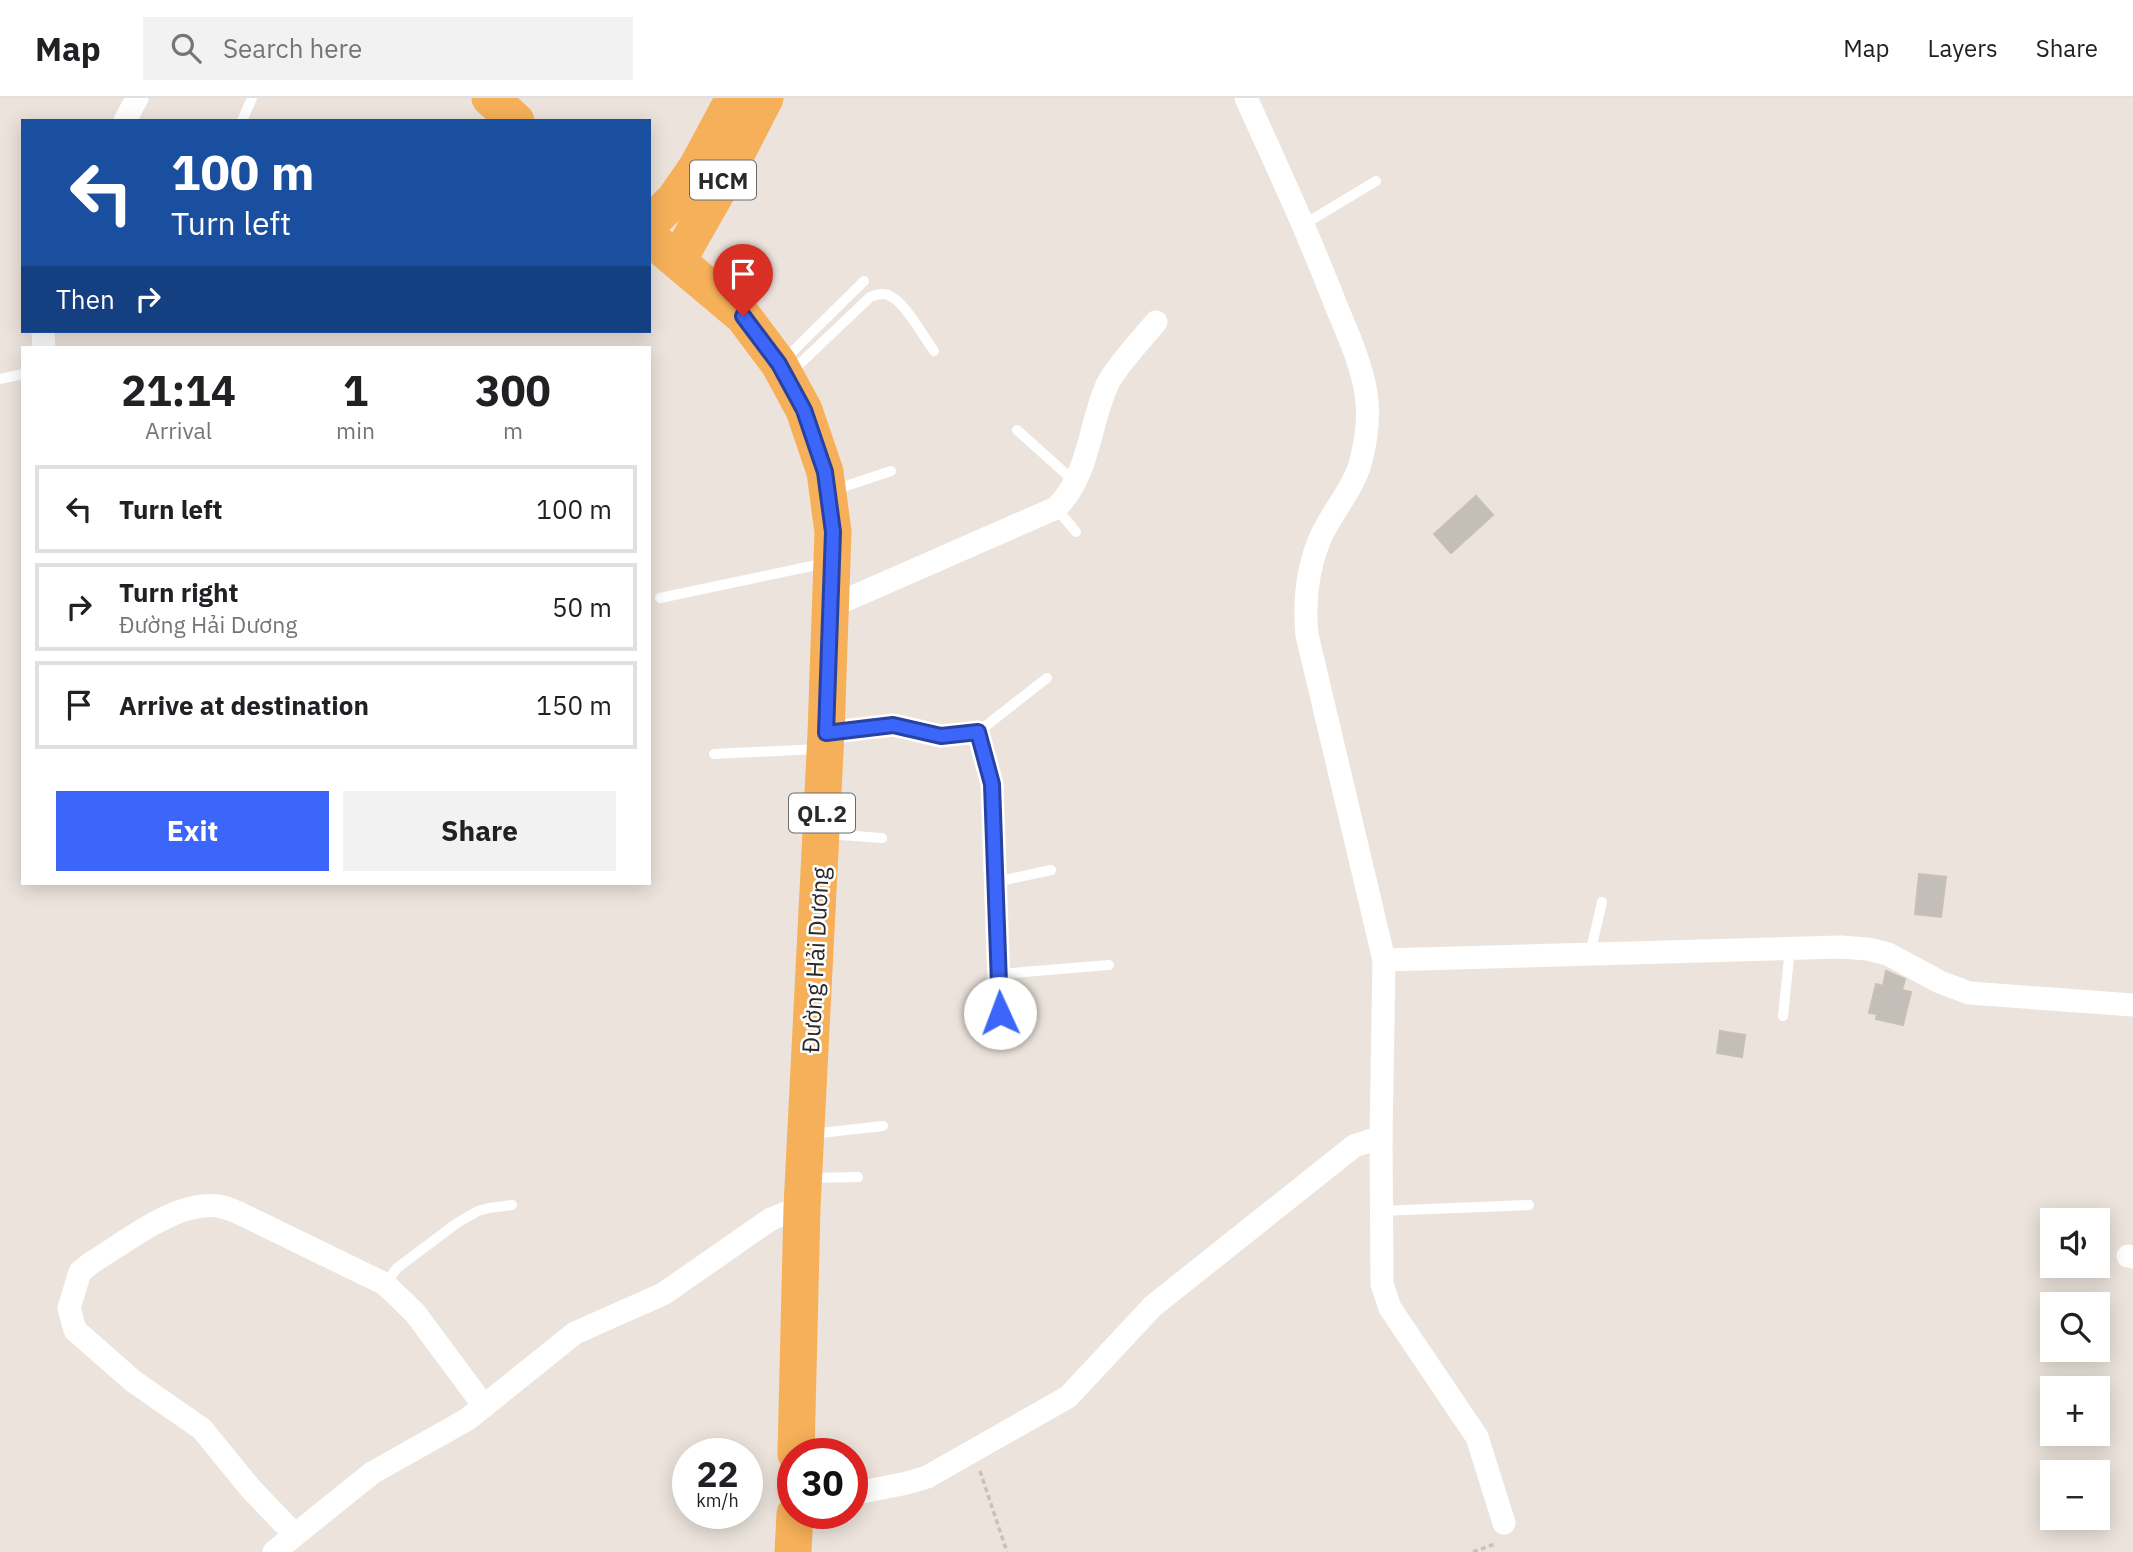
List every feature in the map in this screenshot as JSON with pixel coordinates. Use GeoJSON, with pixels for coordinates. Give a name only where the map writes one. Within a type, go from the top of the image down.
{"type":"FeatureCollection","features":[{"type":"Feature","properties":{"kind":"highway"},"geometry":{"type":"LineString","coordinates":[[490,98],[514,119]]}},
{"type":"Feature","properties":{"kind":"highway","name":"HCM"},"geometry":{"type":"LineString","coordinates":[[651,222],[674,200],[697,167],[734,98]]}},
{"type":"Feature","properties":{"kind":"highway","name":"HCM"},"geometry":{"type":"LineString","coordinates":[[678,260],[718,190],[765,98]]}},
{"type":"Feature","properties":{"kind":"highway","name":"Đường Hải Dương"},"geometry":{"type":"LineString","coordinates":[[651,239],[743,316],[782,371],[804,410],[825,472],[833,532],[826,741],[803,1193],[796,1438]]}},
{"type":"Feature","properties":{"kind":"highway"},"geometry":{"type":"LineString","coordinates":[[793,1552],[794,1529]]}},
{"type":"Feature","properties":{"kind":"street"},"geometry":{"type":"LineString","coordinates":[[126,119],[137,98]]}},
{"type":"Feature","properties":{"kind":"street"},"geometry":{"type":"LineString","coordinates":[[1246,98],[1303,225],[1355,354],[1366,394],[1367,436],[1362,461],[1352,485],[1319,541],[1308,582],[1305,609],[1307,635],[1384,960],[1382,1284],[1390,1308],[1477,1437],[1504,1523]]}},
{"type":"Feature","properties":{"kind":"street"},"geometry":{"type":"LineString","coordinates":[[830,607],[1056,508],[1075,482],[1108,384],[1156,322]]}},
{"type":"Feature","properties":{"kind":"street"},"geometry":{"type":"LineString","coordinates":[[826,741],[893,725],[941,736],[978,732],[992,784],[1000,1013]]}},
{"type":"Feature","properties":{"kind":"street"},"geometry":{"type":"LineString","coordinates":[[1384,960],[1840,947],[1888,954],[1941,982],[1969,993],[2133,1005]]}},
{"type":"Feature","properties":{"kind":"street"},"geometry":{"type":"LineString","coordinates":[[868,1491],[927,1478],[1068,1397],[1162,1298],[1354,1146],[1381,1137]]}},
{"type":"Feature","properties":{"kind":"street"},"geometry":{"type":"LineString","coordinates":[[274,1552],[372,1474],[459,1425],[575,1333],[663,1294],[772,1219],[803,1193]]}},
{"type":"Feature","properties":{"kind":"street"},"geometry":{"type":"LineString","coordinates":[[295,1535],[251,1489],[202,1430],[133,1381],[75,1331],[69,1308],[80,1272],[90,1263],[166,1217],[189,1208],[221,1206],[385,1284],[415,1313],[484,1406]]}},
{"type":"Feature","properties":{"kind":"lane"},"geometry":{"type":"LineString","coordinates":[[243,119],[252,98]]}},
{"type":"Feature","properties":{"kind":"lane"},"geometry":{"type":"LineString","coordinates":[[1303,225],[1376,181]]}},
{"type":"Feature","properties":{"kind":"lane"},"geometry":{"type":"LineString","coordinates":[[782,371],[864,281]]}},
{"type":"Feature","properties":{"kind":"lane"},"geometry":{"type":"LineString","coordinates":[[782,371],[877,294],[890,295],[902,305],[934,351]]}},
{"type":"Feature","properties":{"kind":"lane"},"geometry":{"type":"LineString","coordinates":[[0,379],[21,374]]}},
{"type":"Feature","properties":{"kind":"lane"},"geometry":{"type":"LineString","coordinates":[[1017,430],[1075,482]]}},
{"type":"Feature","properties":{"kind":"lane"},"geometry":{"type":"LineString","coordinates":[[828,492],[891,471]]}},
{"type":"Feature","properties":{"kind":"lane"},"geometry":{"type":"LineString","coordinates":[[1056,508],[1076,532]]}},
{"type":"Feature","properties":{"kind":"lane"},"geometry":{"type":"LineString","coordinates":[[660,598],[832,562]]}},
{"type":"Feature","properties":{"kind":"lane"},"geometry":{"type":"LineString","coordinates":[[978,732],[1047,678]]}},
{"type":"Feature","properties":{"kind":"lane"},"geometry":{"type":"LineString","coordinates":[[714,754],[826,741]]}},
{"type":"Feature","properties":{"kind":"lane"},"geometry":{"type":"LineString","coordinates":[[821,833],[882,838]]}},
{"type":"Feature","properties":{"kind":"lane"},"geometry":{"type":"LineString","coordinates":[[996,882],[1051,870]]}},
{"type":"Feature","properties":{"kind":"lane"},"geometry":{"type":"LineString","coordinates":[[1590,954],[1602,902]]}},
{"type":"Feature","properties":{"kind":"lane"},"geometry":{"type":"LineString","coordinates":[[1783,1016],[1790,948]]}},
{"type":"Feature","properties":{"kind":"lane"},"geometry":{"type":"LineString","coordinates":[[999,974],[1109,965]]}},
{"type":"Feature","properties":{"kind":"lane"},"geometry":{"type":"LineString","coordinates":[[806,1135],[883,1126]]}},
{"type":"Feature","properties":{"kind":"lane"},"geometry":{"type":"LineString","coordinates":[[803,1193],[858,1177]]}},
{"type":"Feature","properties":{"kind":"lane"},"geometry":{"type":"LineString","coordinates":[[385,1284],[397,1268],[457,1223],[478,1211],[512,1205]]}},
{"type":"Feature","properties":{"kind":"lane"},"geometry":{"type":"LineString","coordinates":[[1381,1211],[1529,1205]]}},
{"type":"Feature","properties":{"kind":"path"},"geometry":{"type":"LineString","coordinates":[[970,1455],[981,1471],[1007,1552]]}},
{"type":"Feature","properties":{"kind":"building"},"geometry":{"type":"Polygon","coordinates":[[[1476,496],[1493,515],[1451,553],[1434,534],[1476,496]]]}},
{"type":"Feature","properties":{"kind":"building"},"geometry":{"type":"Polygon","coordinates":[[[1919,874],[1946,877],[1941,917],[1915,914],[1919,874]]]}},
{"type":"Feature","properties":{"kind":"building"},"geometry":{"type":"Polygon","coordinates":[[[1886,971],[1905,979],[1902,990],[1911,992],[1903,1025],[1876,1019],[1877,1014],[1869,1013],[1876,984],[1883,986],[1886,971]]]}},
{"type":"Feature","properties":{"kind":"building"},"geometry":{"type":"Polygon","coordinates":[[[1720,1031],[1745,1035],[1742,1057],[1717,1053],[1720,1031]]]}},
{"type":"Feature","properties":{"kind":"route"},"geometry":{"type":"LineString","coordinates":[[743,316],[779,364],[804,410],[825,472],[833,532],[826,733],[893,725],[941,736],[978,732],[992,784],[1000,1013]]}}]}
